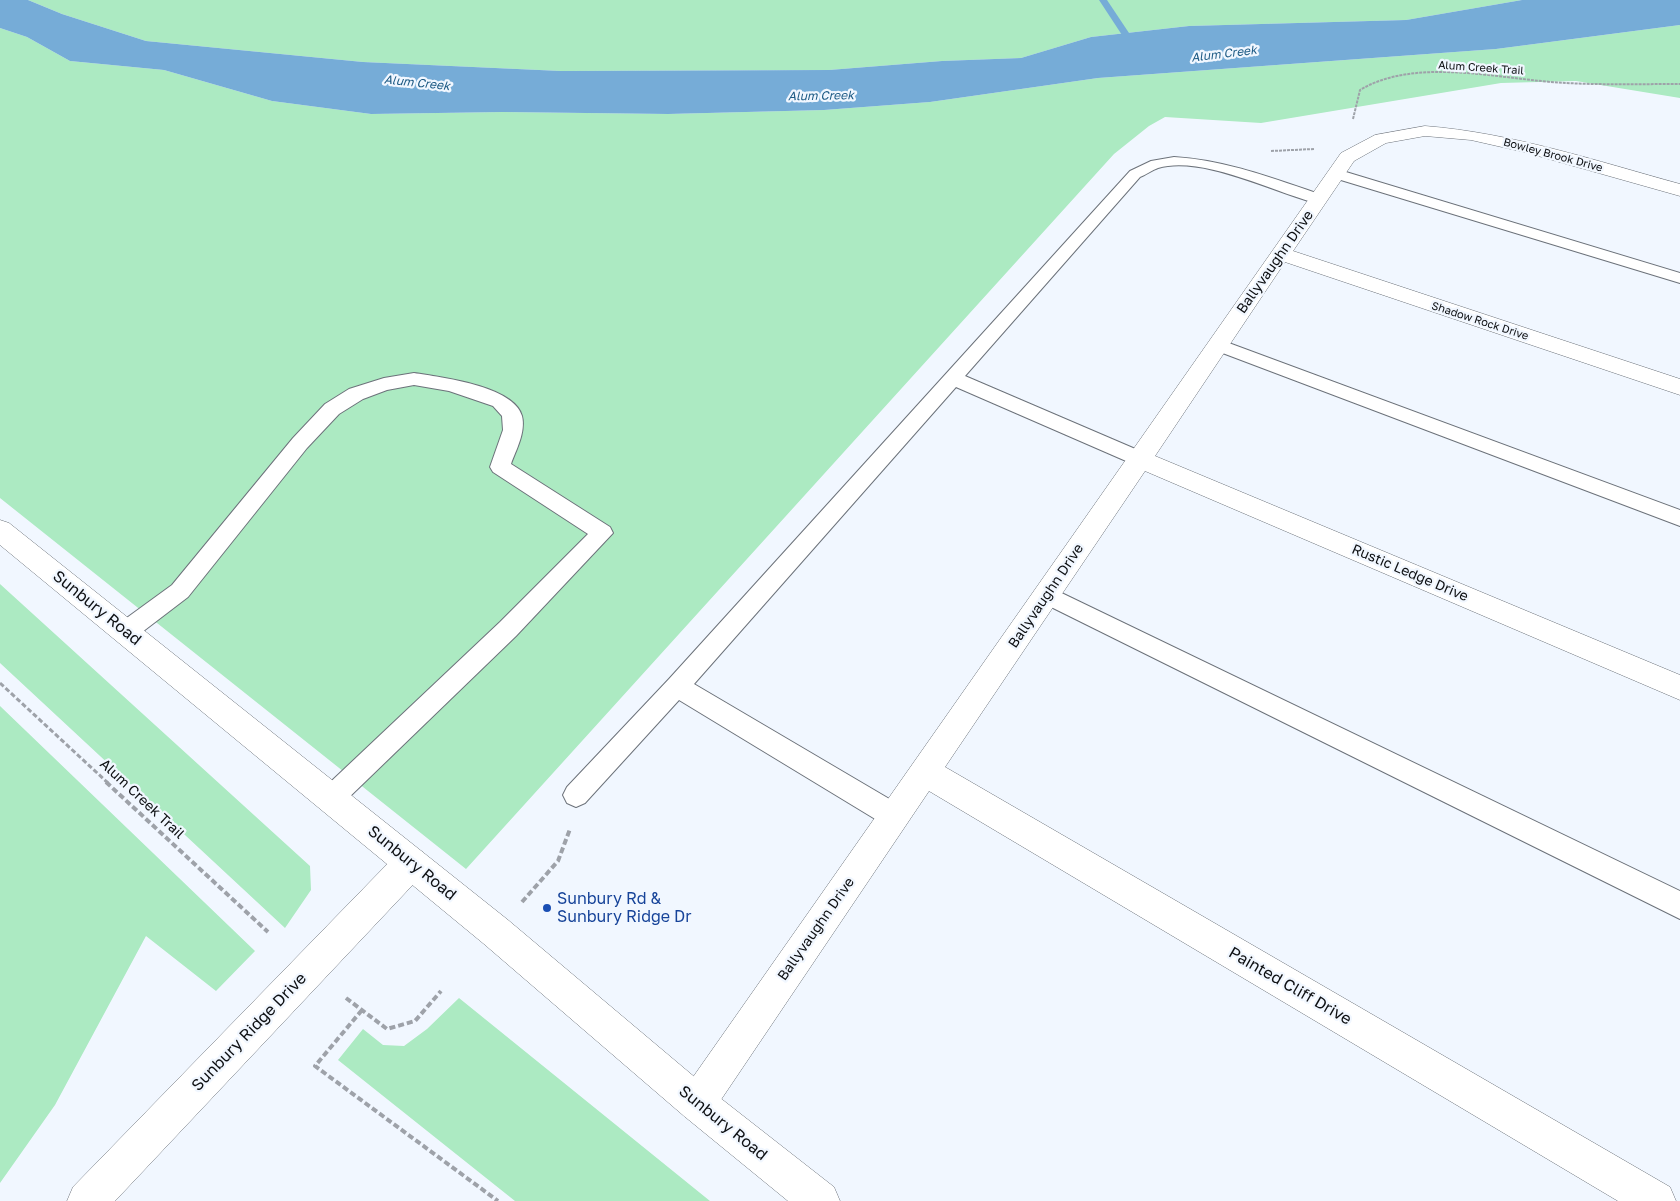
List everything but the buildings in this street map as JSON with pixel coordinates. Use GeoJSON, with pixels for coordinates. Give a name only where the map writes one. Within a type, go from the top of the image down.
{"type":"FeatureCollection","features":[{"type":"Feature","properties":{"kind":"street","name":"Ballyvaughn Drive"},"geometry":{"type":"LineString","coordinates":[[697,1103],[1348,157],[1381,139],[1425,132]]}},
{"type":"Feature","properties":{"kind":"street","name":"Bowley Brook Drive"},"geometry":{"type":"LineString","coordinates":[[1425,132],[1471,135],[1527,147],[1680,190]]}},
{"type":"Feature","properties":{"kind":"street","name":"Shadow Rock Drive"},"geometry":{"type":"LineString","coordinates":[[1281,254],[1680,387]]}},
{"type":"Feature","properties":{"kind":"street","name":"Rustic Ledge Drive"},"geometry":{"type":"LineString","coordinates":[[1140,459],[1680,688]]}},
{"type":"Feature","properties":{"kind":"street","name":"Sunbury Road"},"geometry":{"type":"LineString","coordinates":[[0,530],[411,863],[697,1103],[820,1201]]}},
{"type":"Feature","properties":{"kind":"street","name":"Painted Cliff Drive"},"geometry":{"type":"LineString","coordinates":[[925,772],[1656,1201]]}},
{"type":"Feature","properties":{"kind":"street","name":"Sunbury Ridge Drive"},"geometry":{"type":"LineString","coordinates":[[87,1201],[411,863]]}},
{"type":"Feature","properties":{"kind":"lane"},"geometry":{"type":"LineString","coordinates":[[576,795],[677,686],[1135,174],[1155,164],[1179,161],[1201,162],[1319,199]]}},
{"type":"Feature","properties":{"kind":"lane"},"geometry":{"type":"LineString","coordinates":[[1336,174],[1680,278]]}},
{"type":"Feature","properties":{"kind":"lane"},"geometry":{"type":"LineString","coordinates":[[1218,345],[1680,518]]}},
{"type":"Feature","properties":{"kind":"lane"},"geometry":{"type":"LineString","coordinates":[[953,378],[1140,459]]}},
{"type":"Feature","properties":{"kind":"lane"},"geometry":{"type":"LineString","coordinates":[[125,632],[180,591],[300,443],[324,416],[342,402],[370,388],[414,379],[451,385],[500,400],[512,415],[512,430],[500,467],[602,533],[501,635],[331,798]]}},
{"type":"Feature","properties":{"kind":"lane"},"geometry":{"type":"LineString","coordinates":[[1046,595],[1680,906]]}},
{"type":"Feature","properties":{"kind":"lane"},"geometry":{"type":"LineString","coordinates":[[677,686],[894,816]]}},
{"type":"Feature","properties":{"kind":"path","name":"Alum Creek Trail"},"geometry":{"type":"LineString","coordinates":[[1353,119],[1360,90],[1377,80],[1403,74],[1450,74],[1566,83],[1680,84]]}},
{"type":"Feature","properties":{"kind":"path","name":"Alum Creek Trail"},"geometry":{"type":"LineString","coordinates":[[0,684],[268,932]]}},
{"type":"Feature","properties":{"kind":"path"},"geometry":{"type":"LineString","coordinates":[[346,998],[387,1029],[416,1021],[441,991]]}},
{"type":"Feature","properties":{"kind":"path"},"geometry":{"type":"LineString","coordinates":[[362,1010],[315,1066],[498,1201]]}},
{"type":"Feature","properties":{"kind":"green space"},"geometry":{"type":"Polygon","coordinates":[[[28,0],[1522,0],[1406,20],[1189,26],[1091,37],[1021,58],[942,61],[829,70],[561,71],[363,62],[146,41],[62,14],[28,0]]]}},
{"type":"Feature","properties":{"kind":"green space"},"geometry":{"type":"Polygon","coordinates":[[[1680,25],[1680,98],[1576,81],[1501,83],[1261,123],[1165,117],[1149,126],[1114,154],[466,869],[0,498],[0,28],[27,37],[70,61],[164,70],[272,101],[371,114],[503,112],[668,114],[824,110],[930,102],[1098,78],[1496,49],[1680,25]]]}},
{"type":"Feature","properties":{"kind":"green space"},"geometry":{"type":"Polygon","coordinates":[[[0,584],[310,866],[311,890],[285,928],[0,663],[0,584]]]}},
{"type":"Feature","properties":{"kind":"green space"},"geometry":{"type":"Polygon","coordinates":[[[0,706],[255,951],[216,991],[146,936],[55,1105],[0,1183],[0,706]]]}},
{"type":"Feature","properties":{"kind":"green space"},"geometry":{"type":"Polygon","coordinates":[[[459,998],[710,1201],[515,1201],[338,1060],[363,1029],[383,1045],[404,1046],[427,1029],[459,998]]]}},
{"type":"Feature","properties":{"kind":"water","name":"Alum Creek"},"geometry":{"type":"Polygon","coordinates":[[[0,0],[28,0],[62,14],[146,41],[363,62],[561,71],[829,70],[942,61],[1021,58],[1091,37],[1189,26],[1406,20],[1522,0],[1680,0],[1680,25],[1496,49],[1098,78],[930,102],[824,110],[668,114],[503,112],[371,114],[272,101],[164,70],[70,61],[27,37],[0,28],[0,0]]]}},
{"type":"Feature","properties":{"kind":"waterway"},"geometry":{"type":"LineString","coordinates":[[1103,0],[1125,33]]}},
{"type":"Feature","properties":{"kind":"place","name":"Sunbury Rd & Sunbury Ridge Dr"},"geometry":{"type":"Point","coordinates":[547,908]}}]}
